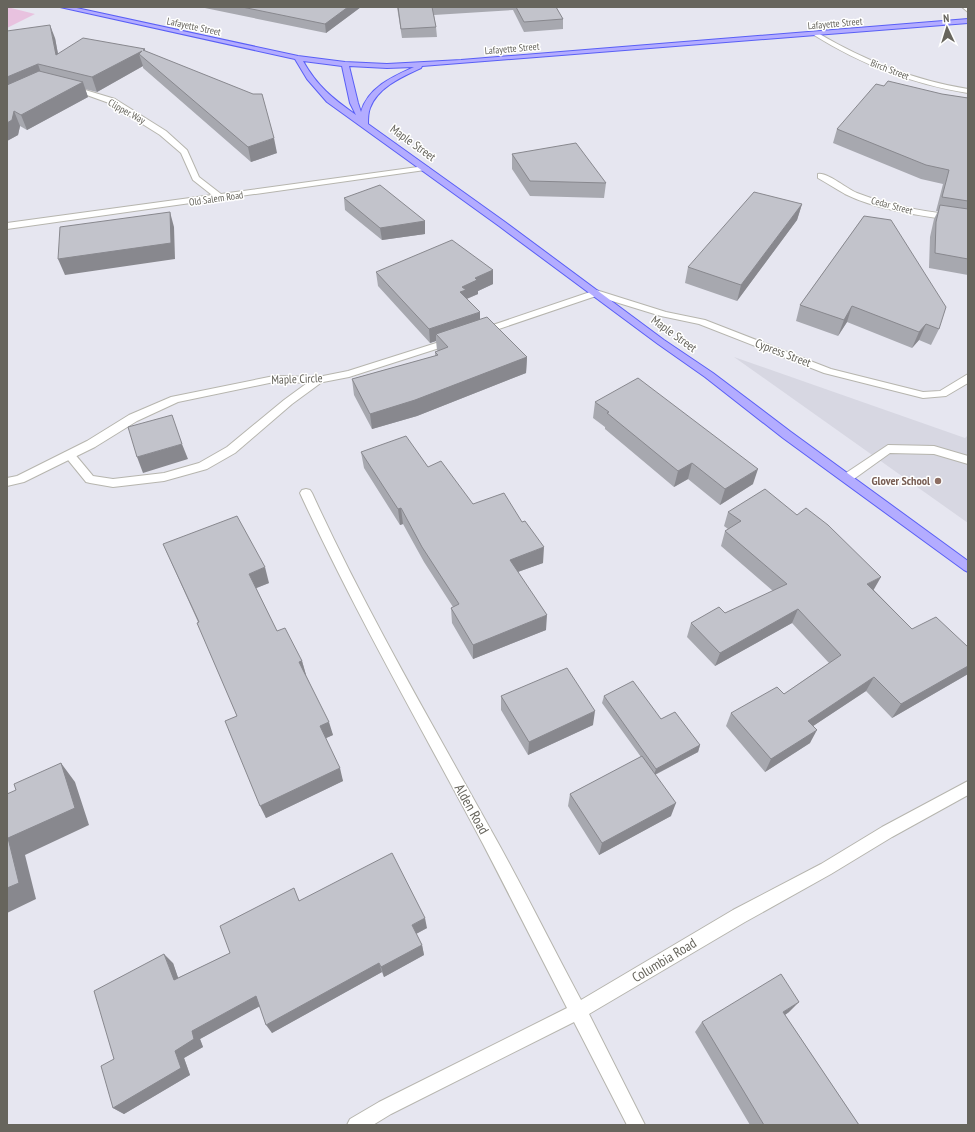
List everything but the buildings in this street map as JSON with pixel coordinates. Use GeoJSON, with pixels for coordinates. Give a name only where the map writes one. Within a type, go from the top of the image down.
{"type":"FeatureCollection","features":[{"type":"Feature","properties":{"kind":"main road","name":"Lafayette Street"},"geometry":{"type":"LineString","coordinates":[[63,7],[298,58],[345,64],[386,66],[816,34],[968,21]]}},
{"type":"Feature","properties":{"kind":"main road","name":"Maple Street"},"geometry":{"type":"LineString","coordinates":[[298,58],[309,78],[330,100],[596,293],[968,567]]}},
{"type":"Feature","properties":{"kind":"main road","name":"Maple Street"},"geometry":{"type":"LineString","coordinates":[[345,64],[354,103],[364,124]]}},
{"type":"Feature","properties":{"kind":"main road"},"geometry":{"type":"LineString","coordinates":[[364,124],[366,106],[375,93],[403,74],[426,64]]}},
{"type":"Feature","properties":{"kind":"street"},"geometry":{"type":"LineString","coordinates":[[965,7],[968,10]]}},
{"type":"Feature","properties":{"kind":"street","name":"Birch Street"},"geometry":{"type":"LineString","coordinates":[[816,34],[851,54],[881,67],[932,84],[968,91]]}},
{"type":"Feature","properties":{"kind":"street","name":"Clipper Way"},"geometry":{"type":"LineString","coordinates":[[62,86],[82,90],[112,101],[163,133],[184,152],[196,178],[220,197]]}},
{"type":"Feature","properties":{"kind":"street","name":"Old Salem Road"},"geometry":{"type":"LineString","coordinates":[[7,226],[425,168]]}},
{"type":"Feature","properties":{"kind":"street","name":"Cedar Street"},"geometry":{"type":"LineString","coordinates":[[821,176],[848,192],[888,206],[930,215],[968,220]]}},
{"type":"Feature","properties":{"kind":"street","name":"Maple Circle"},"geometry":{"type":"LineString","coordinates":[[7,482],[20,479],[69,455],[91,444],[132,418],[175,399],[274,379],[318,380],[349,374],[596,293]]}},
{"type":"Feature","properties":{"kind":"street","name":"Cypress Street"},"geometry":{"type":"LineString","coordinates":[[596,293],[664,314],[702,322],[828,371],[923,395],[942,394],[962,383],[968,377]]}},
{"type":"Feature","properties":{"kind":"street"},"geometry":{"type":"LineString","coordinates":[[69,455],[90,479],[113,483],[164,477],[203,466],[231,450],[288,402],[318,380]]}},
{"type":"Feature","properties":{"kind":"street"},"geometry":{"type":"LineString","coordinates":[[847,478],[888,449],[934,450],[968,460]]}},
{"type":"Feature","properties":{"kind":"street","name":"Alden Road"},"geometry":{"type":"LineString","coordinates":[[306,493],[368,623],[488,839],[636,1125]]}},
{"type":"Feature","properties":{"kind":"street","name":"Columbia Road"},"geometry":{"type":"LineString","coordinates":[[356,1125],[385,1108],[578,1011],[726,923],[826,869],[887,832],[968,788]]}},
{"type":"Feature","properties":{"kind":"shaded area"},"geometry":{"type":"Polygon","coordinates":[[[7,7],[35,14],[7,28],[7,7]]]}},
{"type":"Feature","properties":{"kind":"shaded area","name":"Glover School"},"geometry":{"type":"Polygon","coordinates":[[[734,357],[965,438],[968,435],[968,523],[734,357]]]}},
{"type":"Feature","properties":{"kind":"place","name":"Glover School"},"geometry":{"type":"Point","coordinates":[938,481]}}]}
